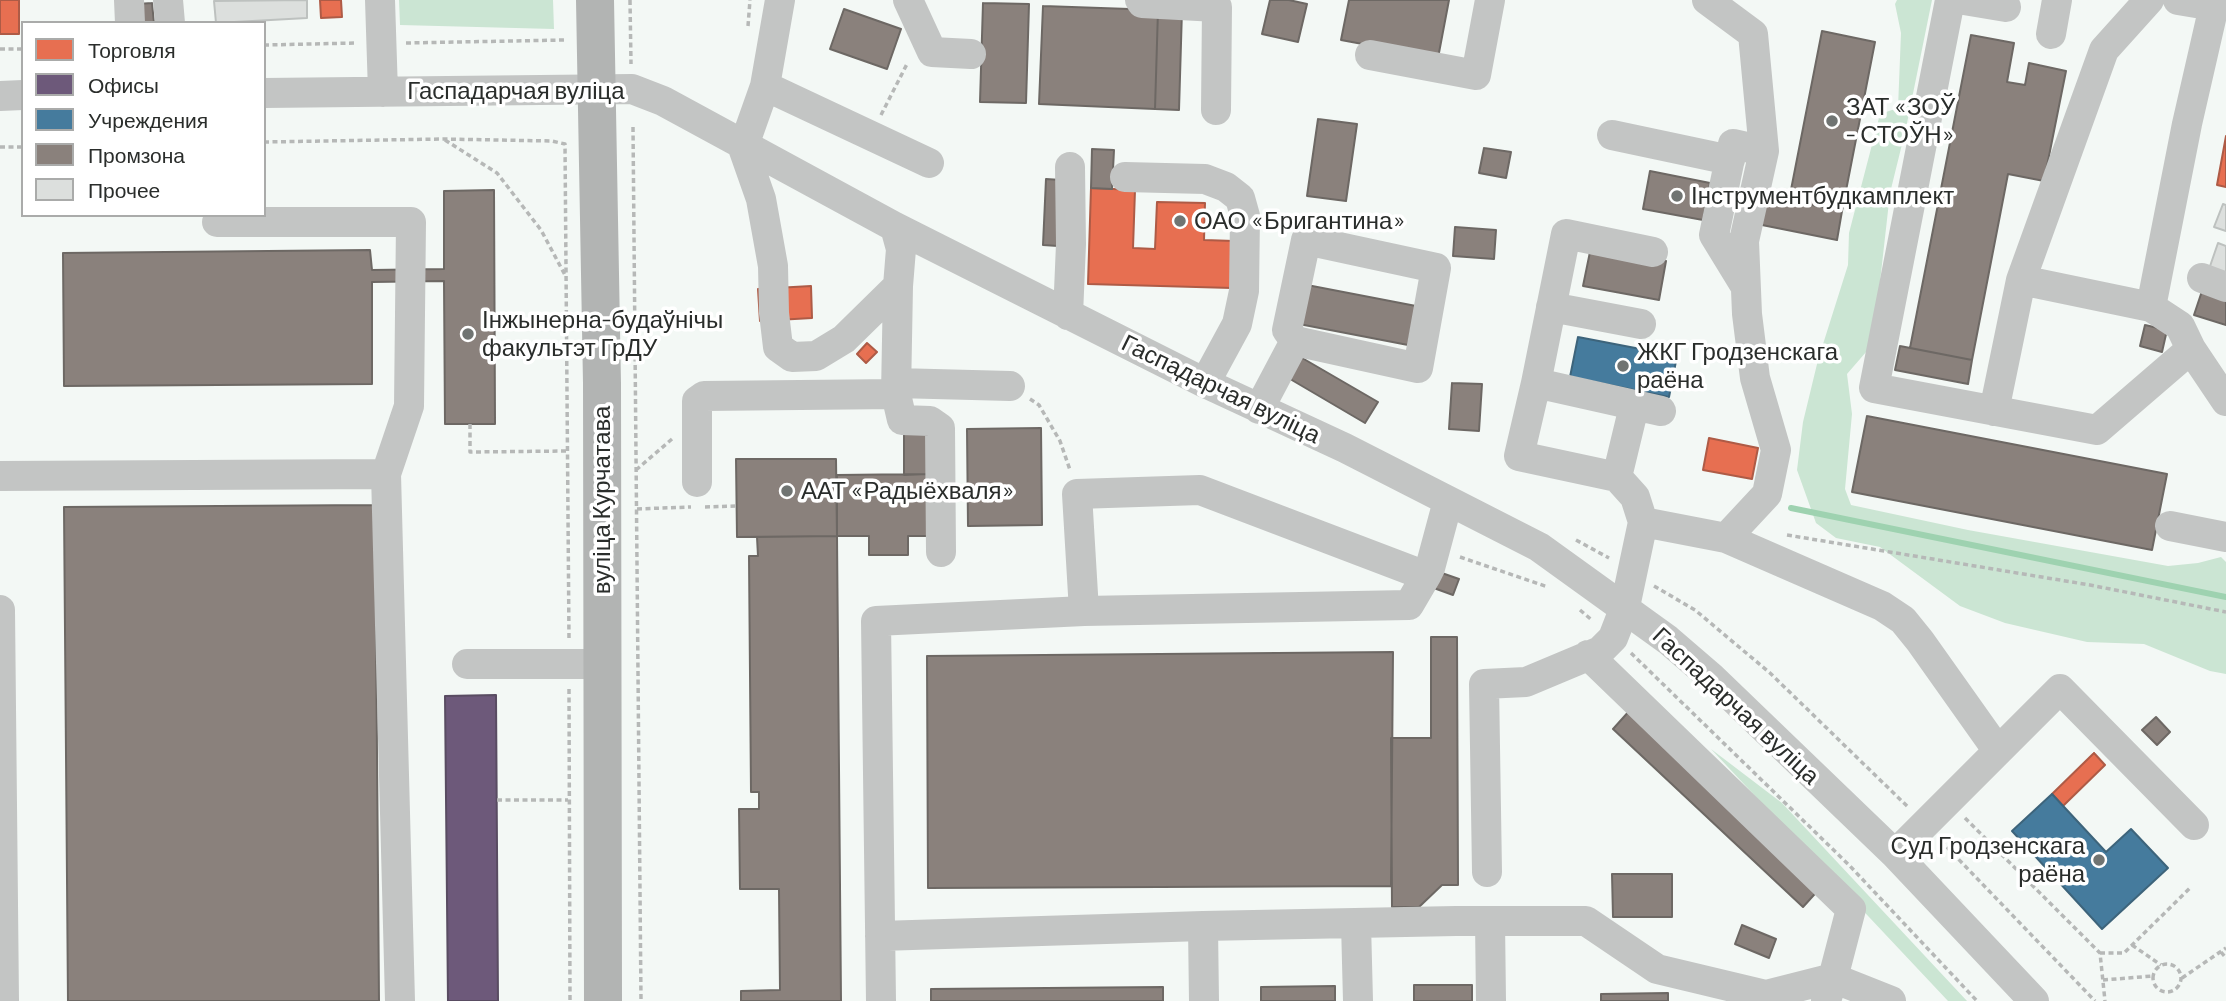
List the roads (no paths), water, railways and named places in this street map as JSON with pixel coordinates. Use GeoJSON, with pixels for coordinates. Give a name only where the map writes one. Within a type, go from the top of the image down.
{"type":"FeatureCollection","features":[{"type":"Feature","properties":{"kind":"main road","name":"вуліца Курчатава"},"geometry":{"type":"LineString","coordinates":[[594,0],[600,237],[586,664],[603,1001]]}},
{"type":"Feature","properties":{"kind":"street"},"geometry":{"type":"LineString","coordinates":[[129,0],[131,21]]}},
{"type":"Feature","properties":{"kind":"street"},"geometry":{"type":"LineString","coordinates":[[168,0],[170,21]]}},
{"type":"Feature","properties":{"kind":"street"},"geometry":{"type":"LineString","coordinates":[[380,0],[383,92]]}},
{"type":"Feature","properties":{"kind":"street"},"geometry":{"type":"LineString","coordinates":[[780,0],[765,86],[742,145],[761,199],[771,253],[778,347],[792,357],[816,356],[844,340],[898,286]]}},
{"type":"Feature","properties":{"kind":"street"},"geometry":{"type":"LineString","coordinates":[[908,0],[932,52],[971,54]]}},
{"type":"Feature","properties":{"kind":"street"},"geometry":{"type":"LineString","coordinates":[[1140,0],[1142,3],[1192,3],[1217,7],[1216,110]]}},
{"type":"Feature","properties":{"kind":"street"},"geometry":{"type":"LineString","coordinates":[[1370,55],[1476,75],[1490,0]]}},
{"type":"Feature","properties":{"kind":"street"},"geometry":{"type":"LineString","coordinates":[[1707,0],[1753,34],[1764,151],[1744,241],[1747,314],[1755,378],[1776,450],[1767,494],[1726,538]]}},
{"type":"Feature","properties":{"kind":"street"},"geometry":{"type":"LineString","coordinates":[[1950,0],[1874,388],[2097,430],[2191,349]]}},
{"type":"Feature","properties":{"kind":"street"},"geometry":{"type":"LineString","coordinates":[[1964,0],[2006,8]]}},
{"type":"Feature","properties":{"kind":"street"},"geometry":{"type":"LineString","coordinates":[[2051,34],[2057,0]]}},
{"type":"Feature","properties":{"kind":"street"},"geometry":{"type":"LineString","coordinates":[[1994,411],[2021,280],[2104,50],[2148,0]]}},
{"type":"Feature","properties":{"kind":"street"},"geometry":{"type":"LineString","coordinates":[[2151,307],[2213,3],[2178,0]]}},
{"type":"Feature","properties":{"kind":"street"},"geometry":{"type":"LineString","coordinates":[[765,86],[929,163]]}},
{"type":"Feature","properties":{"kind":"street","name":"Гаспадарчая вуліца"},"geometry":{"type":"LineString","coordinates":[[266,93],[632,89],[663,101],[895,227],[1068,315],[1345,448],[1539,547],[1625,607],[1711,677],[1895,854],[2034,1001]]}},
{"type":"Feature","properties":{"kind":"street"},"geometry":{"type":"LineString","coordinates":[[0,96],[21,95]]}},
{"type":"Feature","properties":{"kind":"street"},"geometry":{"type":"LineString","coordinates":[[1612,135],[1730,160]]}},
{"type":"Feature","properties":{"kind":"street"},"geometry":{"type":"LineString","coordinates":[[1746,287],[1714,235],[1733,144],[1764,151]]}},
{"type":"Feature","properties":{"kind":"street"},"geometry":{"type":"LineString","coordinates":[[1068,315],[1070,167]]}},
{"type":"Feature","properties":{"kind":"street"},"geometry":{"type":"LineString","coordinates":[[1125,177],[1205,179],[1226,187],[1240,198],[1245,216],[1244,291],[1237,324],[1205,383]]}},
{"type":"Feature","properties":{"kind":"street"},"geometry":{"type":"LineString","coordinates":[[217,222],[411,222],[408,406],[386,474],[400,1001]]}},
{"type":"Feature","properties":{"kind":"street"},"geometry":{"type":"LineString","coordinates":[[895,227],[901,249],[896,389],[902,420],[930,421],[940,428],[941,552]]}},
{"type":"Feature","properties":{"kind":"street"},"geometry":{"type":"LineString","coordinates":[[1487,872],[1484,684],[1526,682],[1600,651],[1613,638],[1625,607],[1643,522],[1634,496],[1617,477],[1520,456],[1566,234],[1653,252]]}},
{"type":"Feature","properties":{"kind":"street"},"geometry":{"type":"LineString","coordinates":[[1306,240],[1436,268],[1418,368],[1295,341],[1287,330],[1306,240]]}},
{"type":"Feature","properties":{"kind":"street"},"geometry":{"type":"LineString","coordinates":[[2021,280],[2151,307],[2180,326],[2191,349],[2226,401]]}},
{"type":"Feature","properties":{"kind":"street"},"geometry":{"type":"LineString","coordinates":[[1551,307],[1641,324]]}},
{"type":"Feature","properties":{"kind":"street"},"geometry":{"type":"LineString","coordinates":[[1259,409],[1295,341]]}},
{"type":"Feature","properties":{"kind":"street"},"geometry":{"type":"LineString","coordinates":[[1536,383],[1661,411]]}},
{"type":"Feature","properties":{"kind":"street"},"geometry":{"type":"LineString","coordinates":[[697,482],[697,401],[704,396],[1010,386]]}},
{"type":"Feature","properties":{"kind":"street"},"geometry":{"type":"LineString","coordinates":[[1617,477],[1631,419]]}},
{"type":"Feature","properties":{"kind":"street"},"geometry":{"type":"LineString","coordinates":[[0,476],[386,474]]}},
{"type":"Feature","properties":{"kind":"street"},"geometry":{"type":"LineString","coordinates":[[1084,611],[1077,495],[1200,490],[1426,576]]}},
{"type":"Feature","properties":{"kind":"street"},"geometry":{"type":"LineString","coordinates":[[881,1001],[876,621],[1084,611],[1409,605],[1430,568],[1448,501]]}},
{"type":"Feature","properties":{"kind":"street"},"geometry":{"type":"LineString","coordinates":[[1643,522],[1726,538],[1882,606],[1903,620],[1920,641],[1998,751]]}},
{"type":"Feature","properties":{"kind":"street"},"geometry":{"type":"LineString","coordinates":[[2170,526],[2226,537]]}},
{"type":"Feature","properties":{"kind":"street"},"geometry":{"type":"LineString","coordinates":[[0,610],[2,971],[5,1001]]}},
{"type":"Feature","properties":{"kind":"street"},"geometry":{"type":"LineString","coordinates":[[1588,655],[1851,909],[1829,990]]}},
{"type":"Feature","properties":{"kind":"street"},"geometry":{"type":"LineString","coordinates":[[467,664],[586,664]]}},
{"type":"Feature","properties":{"kind":"street"},"geometry":{"type":"LineString","coordinates":[[1895,854],[2060,690],[2194,825]]}},
{"type":"Feature","properties":{"kind":"street"},"geometry":{"type":"LineString","coordinates":[[1490,921],[1491,1001]]}},
{"type":"Feature","properties":{"kind":"street"},"geometry":{"type":"LineString","coordinates":[[880,936],[1203,926],[1586,921],[1657,969],[1766,995],[1829,990],[1891,1001]]}},
{"type":"Feature","properties":{"kind":"street"},"geometry":{"type":"LineString","coordinates":[[1356,923],[1357,1001]]}},
{"type":"Feature","properties":{"kind":"street"},"geometry":{"type":"LineString","coordinates":[[1203,926],[1204,1001]]}},
{"type":"Feature","properties":{"kind":"waterway"},"geometry":{"type":"LineString","coordinates":[[1791,508],[2226,597]]}},
{"type":"Feature","properties":{"kind":"place","name":"ЗАТ «ЗОЎ - СТОЎН»"},"geometry":{"type":"Point","coordinates":[1832,121]}},
{"type":"Feature","properties":{"kind":"place","name":"Інструментбудкамплект"},"geometry":{"type":"Point","coordinates":[1677,196]}},
{"type":"Feature","properties":{"kind":"place","name":"ОАО «Бригантина»"},"geometry":{"type":"Point","coordinates":[1180,221]}},
{"type":"Feature","properties":{"kind":"place","name":"Інжынерна-будаўнічы факультэт ГрДУ"},"geometry":{"type":"Point","coordinates":[468,334]}},
{"type":"Feature","properties":{"kind":"place","name":"ЖКГ Гродзенскага раёна"},"geometry":{"type":"Point","coordinates":[1623,366]}},
{"type":"Feature","properties":{"kind":"place","name":"ААТ «Радыёхваля»"},"geometry":{"type":"Point","coordinates":[787,491]}},
{"type":"Feature","properties":{"kind":"place","name":"Суд Гродзенскага раёна"},"geometry":{"type":"Point","coordinates":[2099,860]}}]}
